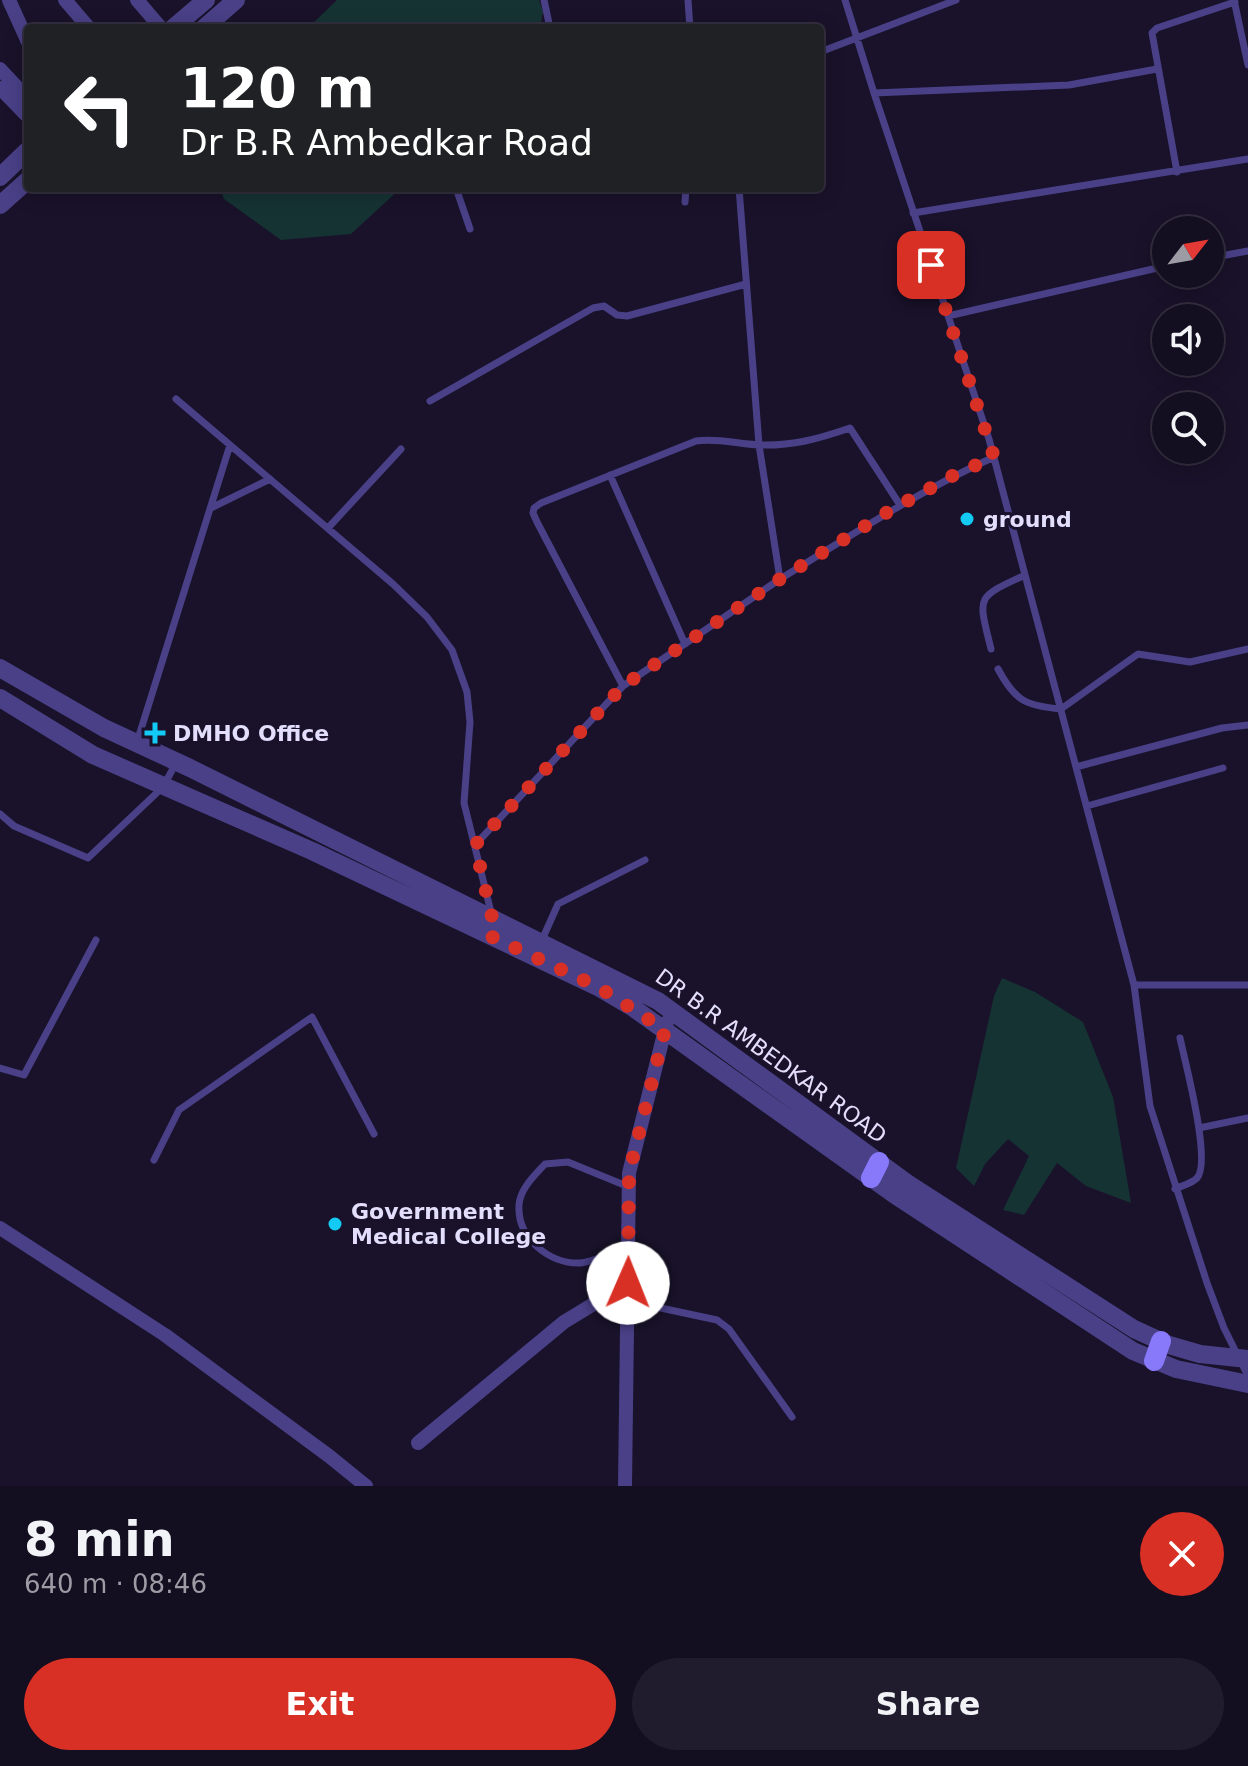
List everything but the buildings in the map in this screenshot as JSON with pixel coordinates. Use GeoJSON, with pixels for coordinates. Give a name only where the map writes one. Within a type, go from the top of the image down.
{"type":"FeatureCollection","features":[{"type":"Feature","properties":{"kind":"street"},"geometry":{"type":"LineString","coordinates":[[9,0],[24,33]]}},
{"type":"Feature","properties":{"kind":"street"},"geometry":{"type":"LineString","coordinates":[[65,0],[86,24]]}},
{"type":"Feature","properties":{"kind":"street"},"geometry":{"type":"LineString","coordinates":[[137,0],[158,24]]}},
{"type":"Feature","properties":{"kind":"street"},"geometry":{"type":"LineString","coordinates":[[178,24],[206,0]]}},
{"type":"Feature","properties":{"kind":"street"},"geometry":{"type":"LineString","coordinates":[[209,24],[236,0]]}},
{"type":"Feature","properties":{"kind":"street"},"geometry":{"type":"LineString","coordinates":[[0,69],[24,95]]}},
{"type":"Feature","properties":{"kind":"street"},"geometry":{"type":"LineString","coordinates":[[0,88],[24,113]]}},
{"type":"Feature","properties":{"kind":"street"},"geometry":{"type":"LineString","coordinates":[[0,177],[24,154]]}},
{"type":"Feature","properties":{"kind":"street"},"geometry":{"type":"LineString","coordinates":[[0,205],[24,184]]}},
{"type":"Feature","properties":{"kind":"street","name":"DR B.R AMBEDKAR ROAD"},"geometry":{"type":"LineString","coordinates":[[0,668],[94,723],[176,762],[490,926],[598,987],[875,1170],[1134,1329],[1157,1351],[1198,1375],[1248,1384]]}},
{"type":"Feature","properties":{"kind":"street","name":"DR B.R AMBEDKAR ROAD"},"geometry":{"type":"LineString","coordinates":[[0,698],[93,755],[163,787],[490,926],[542,941],[627,983],[670,1010],[875,1170]]}},
{"type":"Feature","properties":{"kind":"street"},"geometry":{"type":"LineString","coordinates":[[625,1486],[629,1173],[670,1010]]}},
{"type":"Feature","properties":{"kind":"street"},"geometry":{"type":"LineString","coordinates":[[0,1228],[165,1335],[361,1485]]}},
{"type":"Feature","properties":{"kind":"street"},"geometry":{"type":"LineString","coordinates":[[418,1443],[564,1322],[628,1283]]}},
{"type":"Feature","properties":{"kind":"street","name":"DR B.R AMBEDKAR ROAD"},"geometry":{"type":"LineString","coordinates":[[1157,1351],[1244,1359]]}},
{"type":"Feature","properties":{"kind":"lane"},"geometry":{"type":"LineString","coordinates":[[544,0],[549,24]]}},
{"type":"Feature","properties":{"kind":"lane"},"geometry":{"type":"LineString","coordinates":[[688,0],[690,24]]}},
{"type":"Feature","properties":{"kind":"lane"},"geometry":{"type":"LineString","coordinates":[[845,0],[994,457],[1134,985],[1150,1106],[1207,1283],[1224,1328],[1244,1359],[1248,1376]]}},
{"type":"Feature","properties":{"kind":"lane"},"geometry":{"type":"LineString","coordinates":[[824,50],[956,0]]}},
{"type":"Feature","properties":{"kind":"lane"},"geometry":{"type":"LineString","coordinates":[[1177,172],[1157,69],[1152,38],[1154,30],[1235,1],[1248,65]]}},
{"type":"Feature","properties":{"kind":"lane"},"geometry":{"type":"LineString","coordinates":[[874,93],[1069,85],[1157,69]]}},
{"type":"Feature","properties":{"kind":"lane"},"geometry":{"type":"LineString","coordinates":[[913,213],[1248,159]]}},
{"type":"Feature","properties":{"kind":"lane"},"geometry":{"type":"LineString","coordinates":[[457,192],[470,229]]}},
{"type":"Feature","properties":{"kind":"lane"},"geometry":{"type":"LineString","coordinates":[[685,202],[686,192]]}},
{"type":"Feature","properties":{"kind":"lane"},"geometry":{"type":"LineString","coordinates":[[739,192],[759,445],[780,579]]}},
{"type":"Feature","properties":{"kind":"lane"},"geometry":{"type":"LineString","coordinates":[[1224,255],[1248,251]]}},
{"type":"Feature","properties":{"kind":"lane"},"geometry":{"type":"LineString","coordinates":[[948,316],[1152,269]]}},
{"type":"Feature","properties":{"kind":"lane"},"geometry":{"type":"LineString","coordinates":[[430,401],[593,308],[604,306],[617,315],[627,316],[746,284]]}},
{"type":"Feature","properties":{"kind":"lane"},"geometry":{"type":"LineString","coordinates":[[176,399],[427,617],[452,650],[467,692],[470,732],[464,790],[490,926]]}},
{"type":"Feature","properties":{"kind":"lane"},"geometry":{"type":"LineString","coordinates":[[623,686],[533,513],[541,503],[696,441],[712,439],[759,445],[804,443],[850,428],[900,505]]}},
{"type":"Feature","properties":{"kind":"lane"},"geometry":{"type":"LineString","coordinates":[[137,744],[230,445]]}},
{"type":"Feature","properties":{"kind":"lane"},"geometry":{"type":"LineString","coordinates":[[328,528],[401,449]]}},
{"type":"Feature","properties":{"kind":"lane"},"geometry":{"type":"LineString","coordinates":[[475,845],[623,686],[780,579],[900,505],[994,457]]}},
{"type":"Feature","properties":{"kind":"lane"},"geometry":{"type":"LineString","coordinates":[[610,475],[685,644]]}},
{"type":"Feature","properties":{"kind":"lane"},"geometry":{"type":"LineString","coordinates":[[210,508],[270,479]]}},
{"type":"Feature","properties":{"kind":"lane"},"geometry":{"type":"LineString","coordinates":[[991,649],[981,610],[982,601],[992,590],[1025,575]]}},
{"type":"Feature","properties":{"kind":"lane"},"geometry":{"type":"LineString","coordinates":[[998,669],[1016,697],[1037,707],[1061,709],[1138,654],[1190,662],[1248,649]]}},
{"type":"Feature","properties":{"kind":"lane"},"geometry":{"type":"LineString","coordinates":[[1076,767],[1222,728],[1248,725]]}},
{"type":"Feature","properties":{"kind":"lane"},"geometry":{"type":"LineString","coordinates":[[0,814],[14,826],[88,858],[163,787],[176,762]]}},
{"type":"Feature","properties":{"kind":"lane"},"geometry":{"type":"LineString","coordinates":[[1087,806],[1223,768]]}},
{"type":"Feature","properties":{"kind":"lane"},"geometry":{"type":"LineString","coordinates":[[542,941],[558,904],[645,860]]}},
{"type":"Feature","properties":{"kind":"lane"},"geometry":{"type":"LineString","coordinates":[[0,1068],[24,1075],[96,940]]}},
{"type":"Feature","properties":{"kind":"lane"},"geometry":{"type":"LineString","coordinates":[[1134,985],[1248,985]]}},
{"type":"Feature","properties":{"kind":"lane"},"geometry":{"type":"LineString","coordinates":[[154,1160],[179,1110],[312,1017],[374,1134]]}},
{"type":"Feature","properties":{"kind":"lane"},"geometry":{"type":"LineString","coordinates":[[1175,1189],[1197,1179],[1203,1167],[1199,1128],[1180,1038]]}},
{"type":"Feature","properties":{"kind":"lane"},"geometry":{"type":"LineString","coordinates":[[1199,1128],[1248,1118]]}},
{"type":"Feature","properties":{"kind":"lane"},"geometry":{"type":"LineString","coordinates":[[628,1248],[582,1263],[558,1260],[537,1247],[525,1232],[519,1205],[527,1182],[545,1164],[568,1162],[629,1187]]}},
{"type":"Feature","properties":{"kind":"lane"},"geometry":{"type":"LineString","coordinates":[[628,1301],[717,1320],[729,1329],[792,1417]]}},
{"type":"Feature","properties":{"kind":"green space"},"geometry":{"type":"Polygon","coordinates":[[[337,0],[539,0],[543,12],[541,24],[312,24],[337,0]]]}},
{"type":"Feature","properties":{"kind":"green space"},"geometry":{"type":"Polygon","coordinates":[[[221,192],[397,192],[351,234],[281,240],[224,199],[221,192]]]}},
{"type":"Feature","properties":{"kind":"green space"},"geometry":{"type":"Polygon","coordinates":[[[1002,978],[1035,992],[1083,1022],[1113,1097],[1131,1203],[1086,1186],[1057,1163],[1024,1215],[1003,1210],[1029,1156],[1008,1139],[985,1164],[974,1186],[956,1168],[994,996],[1002,978]]]}},
{"type":"Feature","properties":{"kind":"place","name":"ground"},"geometry":{"type":"Point","coordinates":[967,519]}},
{"type":"Feature","properties":{"kind":"place","name":"DMHO Office"},"geometry":{"type":"Point","coordinates":[155,733]}},
{"type":"Feature","properties":{"kind":"place","name":"Government Medical College"},"geometry":{"type":"Point","coordinates":[335,1224]}},
{"type":"Feature","properties":{"kind":"route"},"geometry":{"type":"LineString","coordinates":[[628,1283],[629,1173],[665,1030],[598,987],[488,935],[492,917],[475,845],[623,686],[780,579],[886,513],[952,476],[994,457],[931,265]]}}]}
